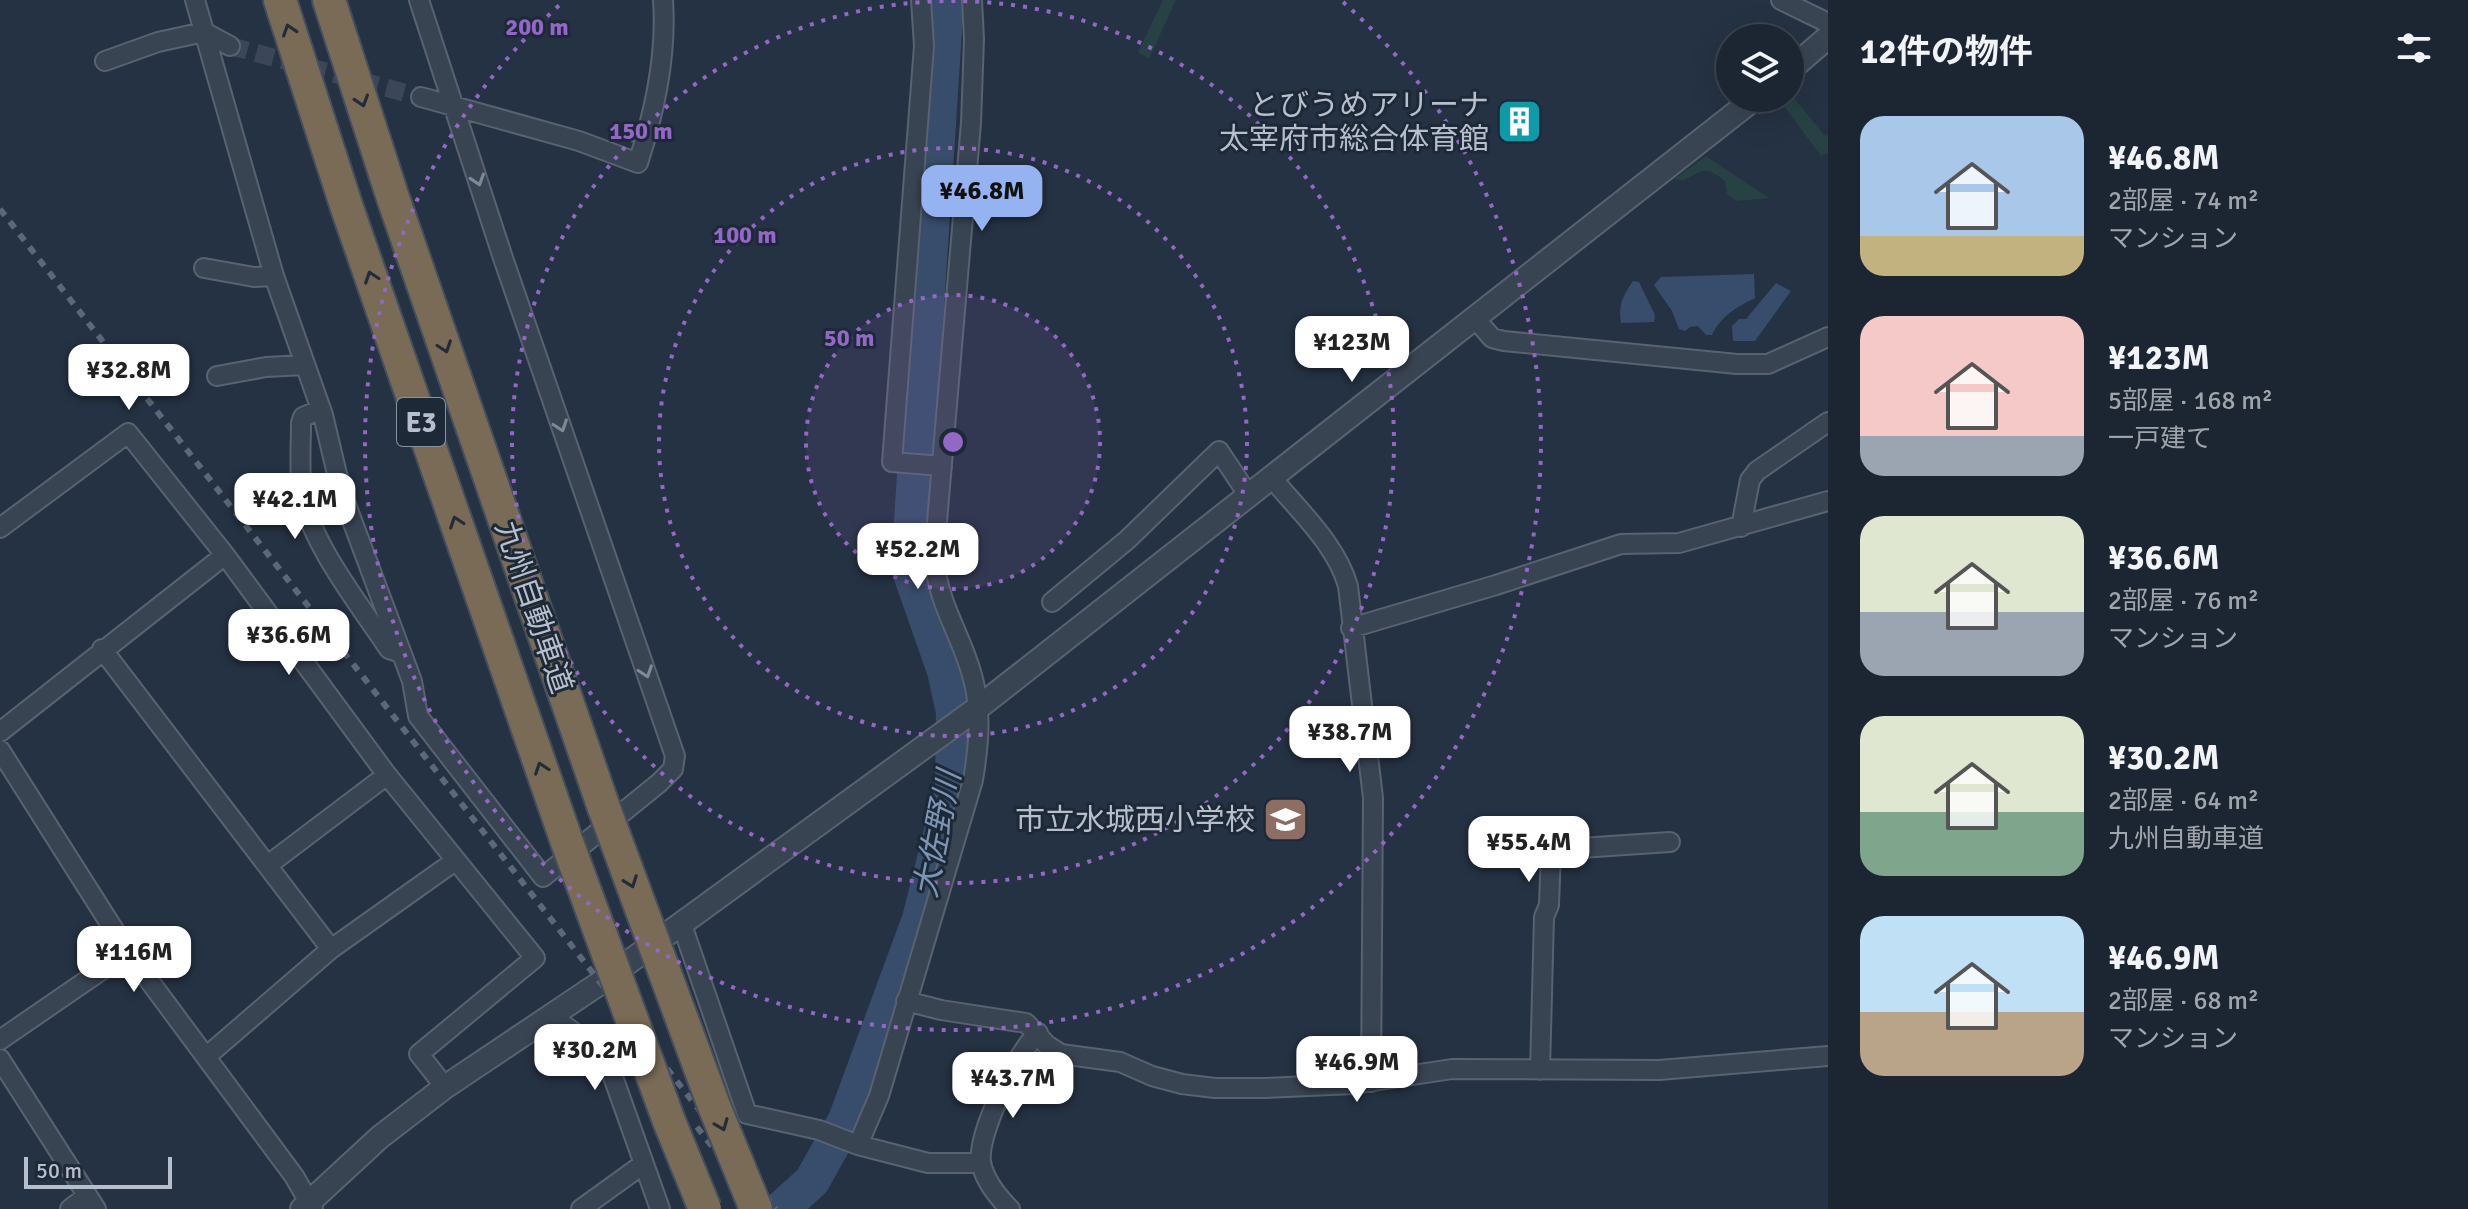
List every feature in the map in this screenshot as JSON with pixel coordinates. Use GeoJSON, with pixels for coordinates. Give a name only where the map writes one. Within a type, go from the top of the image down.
{"type":"FeatureCollection","features":[{"type":"Feature","properties":{"kind":"highway","name":"九州自動車道"},"geometry":{"type":"LineString","coordinates":[[280,0],[347,208],[567,842],[669,1121],[705,1209]]}},
{"type":"Feature","properties":{"kind":"highway","name":"九州自動車道"},"geometry":{"type":"LineString","coordinates":[[329,0],[392,195],[619,806],[714,1106],[756,1209]]}},
{"type":"Feature","properties":{"kind":"street"},"geometry":{"type":"LineString","coordinates":[[195,0],[274,276],[321,409],[341,491],[412,681],[418,716],[543,877],[619,806],[673,769],[675,756],[513,286],[419,0]]}},
{"type":"Feature","properties":{"kind":"street"},"geometry":{"type":"LineString","coordinates":[[421,97],[579,141],[638,163],[655,111],[664,22],[663,0]]}},
{"type":"Feature","properties":{"kind":"street"},"geometry":{"type":"LineString","coordinates":[[921,0],[924,46],[892,462],[942,466]]}},
{"type":"Feature","properties":{"kind":"street"},"geometry":{"type":"LineString","coordinates":[[858,1145],[879,1096],[973,780],[979,746],[979,707],[972,674],[943,605],[934,557],[971,123],[972,0]]}},
{"type":"Feature","properties":{"kind":"street"},"geometry":{"type":"LineString","coordinates":[[1781,0],[1828,23]]}},
{"type":"Feature","properties":{"kind":"street"},"geometry":{"type":"LineString","coordinates":[[105,61],[158,42],[204,32],[230,46]]}},
{"type":"Feature","properties":{"kind":"street"},"geometry":{"type":"LineString","coordinates":[[1804,58],[1828,37]]}},
{"type":"Feature","properties":{"kind":"street"},"geometry":{"type":"LineString","coordinates":[[0,750],[128,952],[294,1176],[308,1207],[380,1137],[445,1087],[552,1016],[979,707],[1737,112]]}},
{"type":"Feature","properties":{"kind":"street"},"geometry":{"type":"LineString","coordinates":[[204,268],[254,277],[274,276]]}},
{"type":"Feature","properties":{"kind":"street"},"geometry":{"type":"LineString","coordinates":[[1474,317],[1492,338],[1504,341],[1737,364],[1768,364],[1794,355],[1828,337]]}},
{"type":"Feature","properties":{"kind":"street"},"geometry":{"type":"LineString","coordinates":[[217,376],[266,367],[305,365]]}},
{"type":"Feature","properties":{"kind":"street"},"geometry":{"type":"LineString","coordinates":[[321,409],[303,417],[301,423],[302,492],[307,513],[315,535],[389,649],[401,653]]}},
{"type":"Feature","properties":{"kind":"street"},"geometry":{"type":"LineString","coordinates":[[1741,527],[1750,480],[1757,471],[1828,422]]}},
{"type":"Feature","properties":{"kind":"street"},"geometry":{"type":"LineString","coordinates":[[0,528],[128,433],[225,555],[387,775],[535,958],[419,1054],[445,1087]]}},
{"type":"Feature","properties":{"kind":"street"},"geometry":{"type":"LineString","coordinates":[[1052,602],[1127,540],[1219,451],[1249,496]]}},
{"type":"Feature","properties":{"kind":"street"},"geometry":{"type":"LineString","coordinates":[[1272,478],[1334,554],[1348,586],[1373,798],[1371,1082]]}},
{"type":"Feature","properties":{"kind":"street"},"geometry":{"type":"LineString","coordinates":[[1351,628],[1621,544],[1679,543],[1828,501]]}},
{"type":"Feature","properties":{"kind":"street"},"geometry":{"type":"LineString","coordinates":[[0,732],[225,555]]}},
{"type":"Feature","properties":{"kind":"street"},"geometry":{"type":"LineString","coordinates":[[102,649],[331,949]]}},
{"type":"Feature","properties":{"kind":"street"},"geometry":{"type":"LineString","coordinates":[[268,865],[387,775]]}},
{"type":"Feature","properties":{"kind":"street"},"geometry":{"type":"LineString","coordinates":[[1540,1070],[1544,917],[1549,905],[1551,850],[1670,842]]}},
{"type":"Feature","properties":{"kind":"street"},"geometry":{"type":"LineString","coordinates":[[207,1056],[331,949],[455,861]]}},
{"type":"Feature","properties":{"kind":"street"},"geometry":{"type":"LineString","coordinates":[[681,922],[747,1114],[819,1130],[858,1145],[928,1163],[981,1163]]}},
{"type":"Feature","properties":{"kind":"street"},"geometry":{"type":"LineString","coordinates":[[0,1040],[128,952]]}},
{"type":"Feature","properties":{"kind":"street"},"geometry":{"type":"LineString","coordinates":[[906,1001],[941,1010],[1026,1023],[1047,1045],[1061,1054],[1120,1062],[1152,1076],[1182,1084],[1264,1088],[1371,1082],[1452,1069],[1659,1070],[1828,1056]]}},
{"type":"Feature","properties":{"kind":"street"},"geometry":{"type":"LineString","coordinates":[[552,1016],[606,1057],[660,1209]]}},
{"type":"Feature","properties":{"kind":"street"},"geometry":{"type":"LineString","coordinates":[[1010,1209],[991,1186],[981,1163],[983,1134],[1019,1060],[1038,1033]]}},
{"type":"Feature","properties":{"kind":"street"},"geometry":{"type":"LineString","coordinates":[[0,1059],[92,1202],[70,1209]]}},
{"type":"Feature","properties":{"kind":"street"},"geometry":{"type":"LineString","coordinates":[[581,1209],[642,1165]]}},
{"type":"Feature","properties":{"kind":"green space"},"geometry":{"type":"Polygon","coordinates":[[[1163,0],[1176,0],[1149,59],[1138,52],[1163,0]]]}},
{"type":"Feature","properties":{"kind":"green space"},"geometry":{"type":"Polygon","coordinates":[[[1804,110],[1825,136],[1828,134],[1828,153],[1821,156],[1788,112],[1804,110]]]}},
{"type":"Feature","properties":{"kind":"green space"},"geometry":{"type":"Polygon","coordinates":[[[1706,156],[1769,198],[1736,201],[1727,194],[1725,181],[1708,171],[1684,180],[1674,179],[1706,156]]]}},
{"type":"Feature","properties":{"kind":"water"},"geometry":{"type":"Polygon","coordinates":[[[1754,274],[1755,298],[1730,313],[1712,335],[1706,335],[1698,326],[1685,331],[1679,329],[1672,311],[1654,285],[1661,277],[1754,274]]]}},
{"type":"Feature","properties":{"kind":"water"},"geometry":{"type":"Polygon","coordinates":[[[1633,281],[1639,282],[1655,315],[1654,322],[1621,323],[1622,301],[1633,281]]]}},
{"type":"Feature","properties":{"kind":"water"},"geometry":{"type":"Polygon","coordinates":[[[1776,283],[1791,291],[1755,341],[1733,341],[1732,326],[1739,319],[1746,319],[1776,283]]]}},
{"type":"Feature","properties":{"kind":"waterway","name":"大佐野川"},"geometry":{"type":"LineString","coordinates":[[781,1209],[812,1181],[846,1120],[920,919],[953,787],[954,712],[945,671],[909,568],[946,0]]}},
{"type":"Feature","properties":{"kind":"tunnel"},"geometry":{"type":"LineString","coordinates":[[230,46],[421,97]]}},
{"type":"Feature","properties":{"kind":"railway"},"geometry":{"type":"LineString","coordinates":[[0,209],[776,1209]]}},
{"type":"Feature","properties":{"kind":"railway"},"geometry":{"type":"LineString","coordinates":[[697,1127],[761,1209]]}},
{"type":"Feature","properties":{"kind":"place","name":"とびうめアリーナ 太宰府市総合体育館"},"geometry":{"type":"Point","coordinates":[1520,122]}},
{"type":"Feature","properties":{"kind":"place","name":"市立水城西小学校"},"geometry":{"type":"Point","coordinates":[1286,820]}}]}
